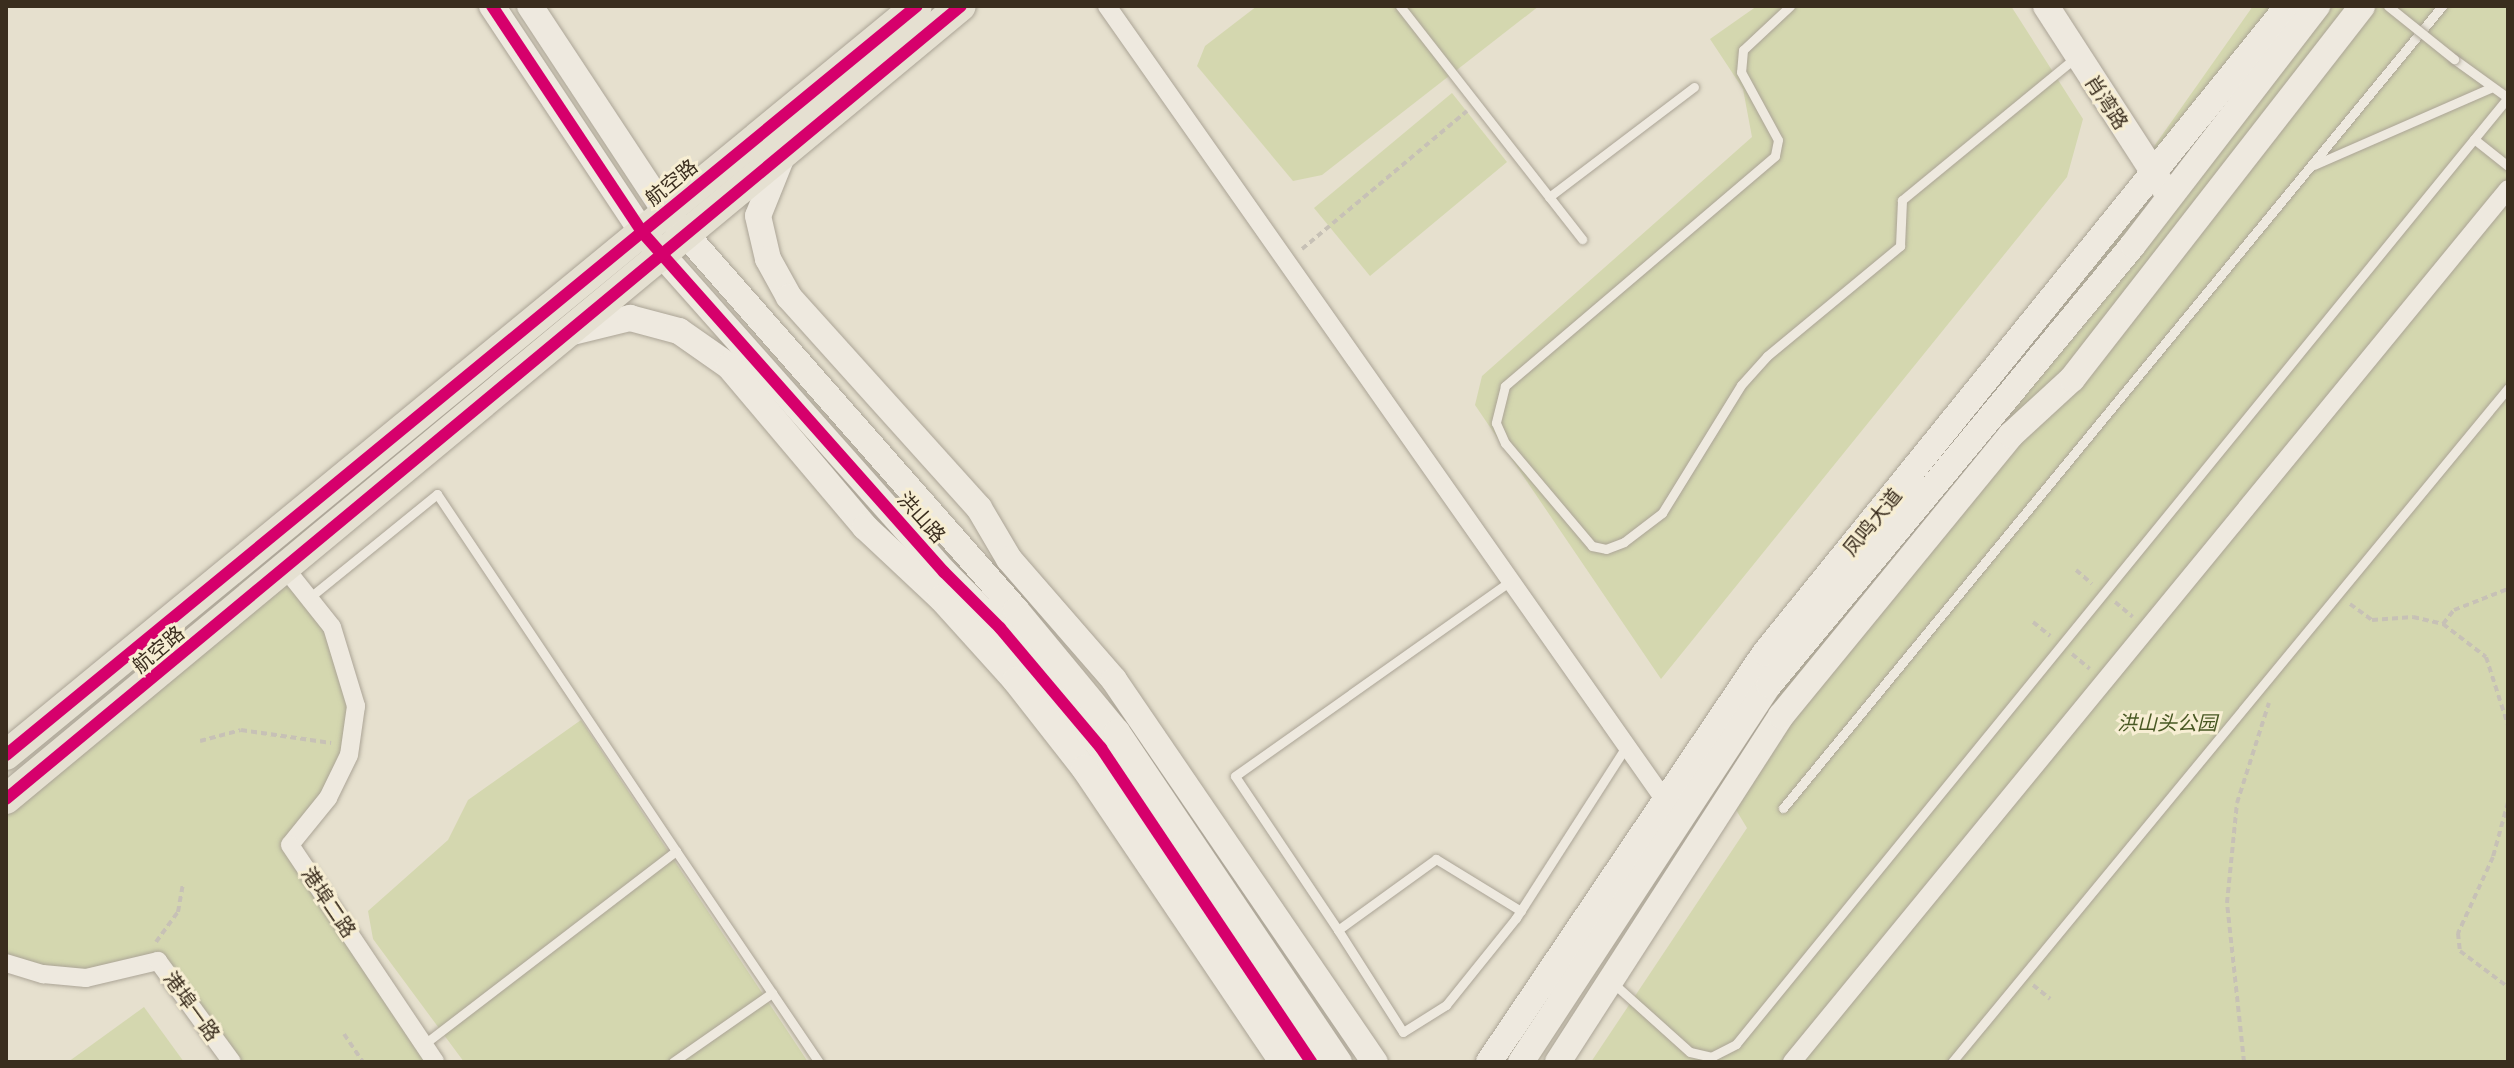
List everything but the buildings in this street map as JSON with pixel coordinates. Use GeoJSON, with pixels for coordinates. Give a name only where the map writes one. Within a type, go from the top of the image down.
{"type":"FeatureCollection","features":[{"type":"Feature","properties":{"kind":"main road","name":"航空路"},"geometry":{"type":"LineString","coordinates":[[6,755],[917,6]]}},
{"type":"Feature","properties":{"kind":"main road","name":"航空路"},"geometry":{"type":"LineString","coordinates":[[6,799],[689,237],[961,6]]}},
{"type":"Feature","properties":{"kind":"street","name":"洪山路"},"geometry":{"type":"LineString","coordinates":[[492,6],[642,232],[944,572],[1000,628],[1101,748],[1311,1062]]}},
{"type":"Feature","properties":{"kind":"street","name":"洪山路"},"geometry":{"type":"LineString","coordinates":[[530,6],[666,212],[1016,610],[1117,732],[1339,1062]]}},
{"type":"Feature","properties":{"kind":"street"},"geometry":{"type":"LineString","coordinates":[[1107,6],[1514,579],[1629,743],[1664,799]]}},
{"type":"Feature","properties":{"kind":"street","name":"肖湾路"},"geometry":{"type":"LineString","coordinates":[[2046,6],[2162,186]]}},
{"type":"Feature","properties":{"kind":"street","name":"凤鸣大道"},"geometry":{"type":"LineString","coordinates":[[1521,1062],[1769,685],[2162,186],[2288,6]]}},
{"type":"Feature","properties":{"kind":"street","name":"凤鸣大道"},"geometry":{"type":"LineString","coordinates":[[1489,1062],[1765,653],[2317,6]]}},
{"type":"Feature","properties":{"kind":"street"},"geometry":{"type":"LineString","coordinates":[[1558,1062],[1781,716],[2011,435],[2072,379],[2362,6]]}},
{"type":"Feature","properties":{"kind":"street"},"geometry":{"type":"LineString","coordinates":[[781,159],[758,216],[768,259],[789,297],[979,508],[1009,559],[1114,680],[1375,1062]]}},
{"type":"Feature","properties":{"kind":"street"},"geometry":{"type":"LineString","coordinates":[[1792,1062],[2508,189]]}},
{"type":"Feature","properties":{"kind":"street"},"geometry":{"type":"LineString","coordinates":[[572,332],[630,318],[679,331],[729,366],[865,527],[941,598],[1015,680],[1084,768],[1282,1062]]}},
{"type":"Feature","properties":{"kind":"street","name":"港埠二路"},"geometry":{"type":"LineString","coordinates":[[285,568],[332,627],[356,706],[350,748],[328,798],[290,845],[435,1062]]}},
{"type":"Feature","properties":{"kind":"street","name":"港埠一路"},"geometry":{"type":"LineString","coordinates":[[6,963],[43,974],[86,978],[126,972],[158,961],[232,1062]]}},
{"type":"Feature","properties":{"kind":"lane"},"geometry":{"type":"LineString","coordinates":[[1400,6],[1582,239]]}},
{"type":"Feature","properties":{"kind":"lane"},"geometry":{"type":"LineString","coordinates":[[1790,6],[1743,50],[1741,72],[1778,140],[1775,156],[1505,386],[1496,423],[1505,443],[1592,546],[1606,549],[1624,542],[1662,513],[1741,385],[1767,356],[1900,246],[1902,200],[2077,56]]}},
{"type":"Feature","properties":{"kind":"lane"},"geometry":{"type":"LineString","coordinates":[[1611,981],[1690,1052],[1711,1057],[1736,1044],[2507,99],[2388,6]]}},
{"type":"Feature","properties":{"kind":"lane"},"geometry":{"type":"LineString","coordinates":[[1783,808],[2442,6]]}},
{"type":"Feature","properties":{"kind":"lane"},"geometry":{"type":"LineString","coordinates":[[1549,197],[1694,87]]}},
{"type":"Feature","properties":{"kind":"lane"},"geometry":{"type":"LineString","coordinates":[[2311,166],[2490,88]]}},
{"type":"Feature","properties":{"kind":"lane"},"geometry":{"type":"LineString","coordinates":[[2474,139],[2508,166]]}},
{"type":"Feature","properties":{"kind":"lane"},"geometry":{"type":"LineString","coordinates":[[1952,1062],[2508,388]]}},
{"type":"Feature","properties":{"kind":"lane"},"geometry":{"type":"LineString","coordinates":[[309,598],[437,494],[819,1062]]}},
{"type":"Feature","properties":{"kind":"lane"},"geometry":{"type":"LineString","coordinates":[[1514,579],[1235,776],[1403,1032],[1446,1005],[1521,911],[1629,743]]}},
{"type":"Feature","properties":{"kind":"lane"},"geometry":{"type":"LineString","coordinates":[[423,1045],[676,851]]}},
{"type":"Feature","properties":{"kind":"lane"},"geometry":{"type":"LineString","coordinates":[[1338,930],[1436,859],[1521,911]]}},
{"type":"Feature","properties":{"kind":"lane"},"geometry":{"type":"LineString","coordinates":[[673,1062],[772,993]]}},
{"type":"Feature","properties":{"kind":"path"},"geometry":{"type":"LineString","coordinates":[[1288,261],[1477,104]]}},
{"type":"Feature","properties":{"kind":"path"},"geometry":{"type":"LineString","coordinates":[[2443,624],[2454,610],[2508,589]]}},
{"type":"Feature","properties":{"kind":"path"},"geometry":{"type":"LineString","coordinates":[[2338,595],[2372,620],[2413,617],[2443,624],[2486,657],[2508,725]]}},
{"type":"Feature","properties":{"kind":"path"},"geometry":{"type":"LineString","coordinates":[[2244,1062],[2227,903],[2237,803],[2282,662]]}},
{"type":"Feature","properties":{"kind":"path"},"geometry":{"type":"LineString","coordinates":[[200,741],[241,730],[350,748]]}},
{"type":"Feature","properties":{"kind":"path"},"geometry":{"type":"LineString","coordinates":[[2508,802],[2493,857],[2458,933],[2460,951],[2508,987]]}},
{"type":"Feature","properties":{"kind":"path"},"geometry":{"type":"LineString","coordinates":[[126,972],[164,934],[178,912],[183,883]]}},
{"type":"Feature","properties":{"kind":"path"},"geometry":{"type":"LineString","coordinates":[[2022,976],[2050,999]]}},
{"type":"Feature","properties":{"kind":"path"},"geometry":{"type":"LineString","coordinates":[[344,1034],[363,1062]]}},
{"type":"Feature","properties":{"kind":"green space"},"geometry":{"type":"Polygon","coordinates":[[[1257,6],[1539,6],[1322,175],[1293,181],[1197,66],[1205,46],[1257,6]]]}},
{"type":"Feature","properties":{"kind":"green space"},"geometry":{"type":"Polygon","coordinates":[[[1757,6],[2011,6],[2083,119],[2067,177],[1661,679],[1475,405],[1482,376],[1752,137],[1743,89],[1710,39],[1757,6]]]}},
{"type":"Feature","properties":{"kind":"green space","name":"洪山头公园"},"geometry":{"type":"Polygon","coordinates":[[[2253,6],[2508,6],[2508,1062],[1591,1062],[1747,828],[1713,772],[2253,6]]]}},
{"type":"Feature","properties":{"kind":"green space"},"geometry":{"type":"Polygon","coordinates":[[[1452,93],[1507,162],[1370,276],[1314,208],[1452,93]]]}},
{"type":"Feature","properties":{"kind":"green space"},"geometry":{"type":"Polygon","coordinates":[[[285,568],[332,627],[356,706],[349,755],[290,845],[435,1062],[232,1062],[158,961],[126,972],[6,963],[6,799],[285,568]]]}},
{"type":"Feature","properties":{"kind":"green space"},"geometry":{"type":"Polygon","coordinates":[[[581,720],[808,1062],[464,1062],[373,939],[368,911],[448,840],[468,800],[581,720]]]}},
{"type":"Feature","properties":{"kind":"green space"},"geometry":{"type":"Polygon","coordinates":[[[144,1007],[184,1062],[68,1062],[144,1007]]]}},
{"type":"Feature","properties":{"kind":"cycle path"},"geometry":{"type":"LineString","coordinates":[[492,6],[642,232],[944,572],[1000,628],[1101,748],[1311,1062]]}},
{"type":"Feature","properties":{"kind":"cycle path"},"geometry":{"type":"LineString","coordinates":[[6,755],[917,6]]}},
{"type":"Feature","properties":{"kind":"cycle path"},"geometry":{"type":"LineString","coordinates":[[6,799],[961,6]]}}]}
